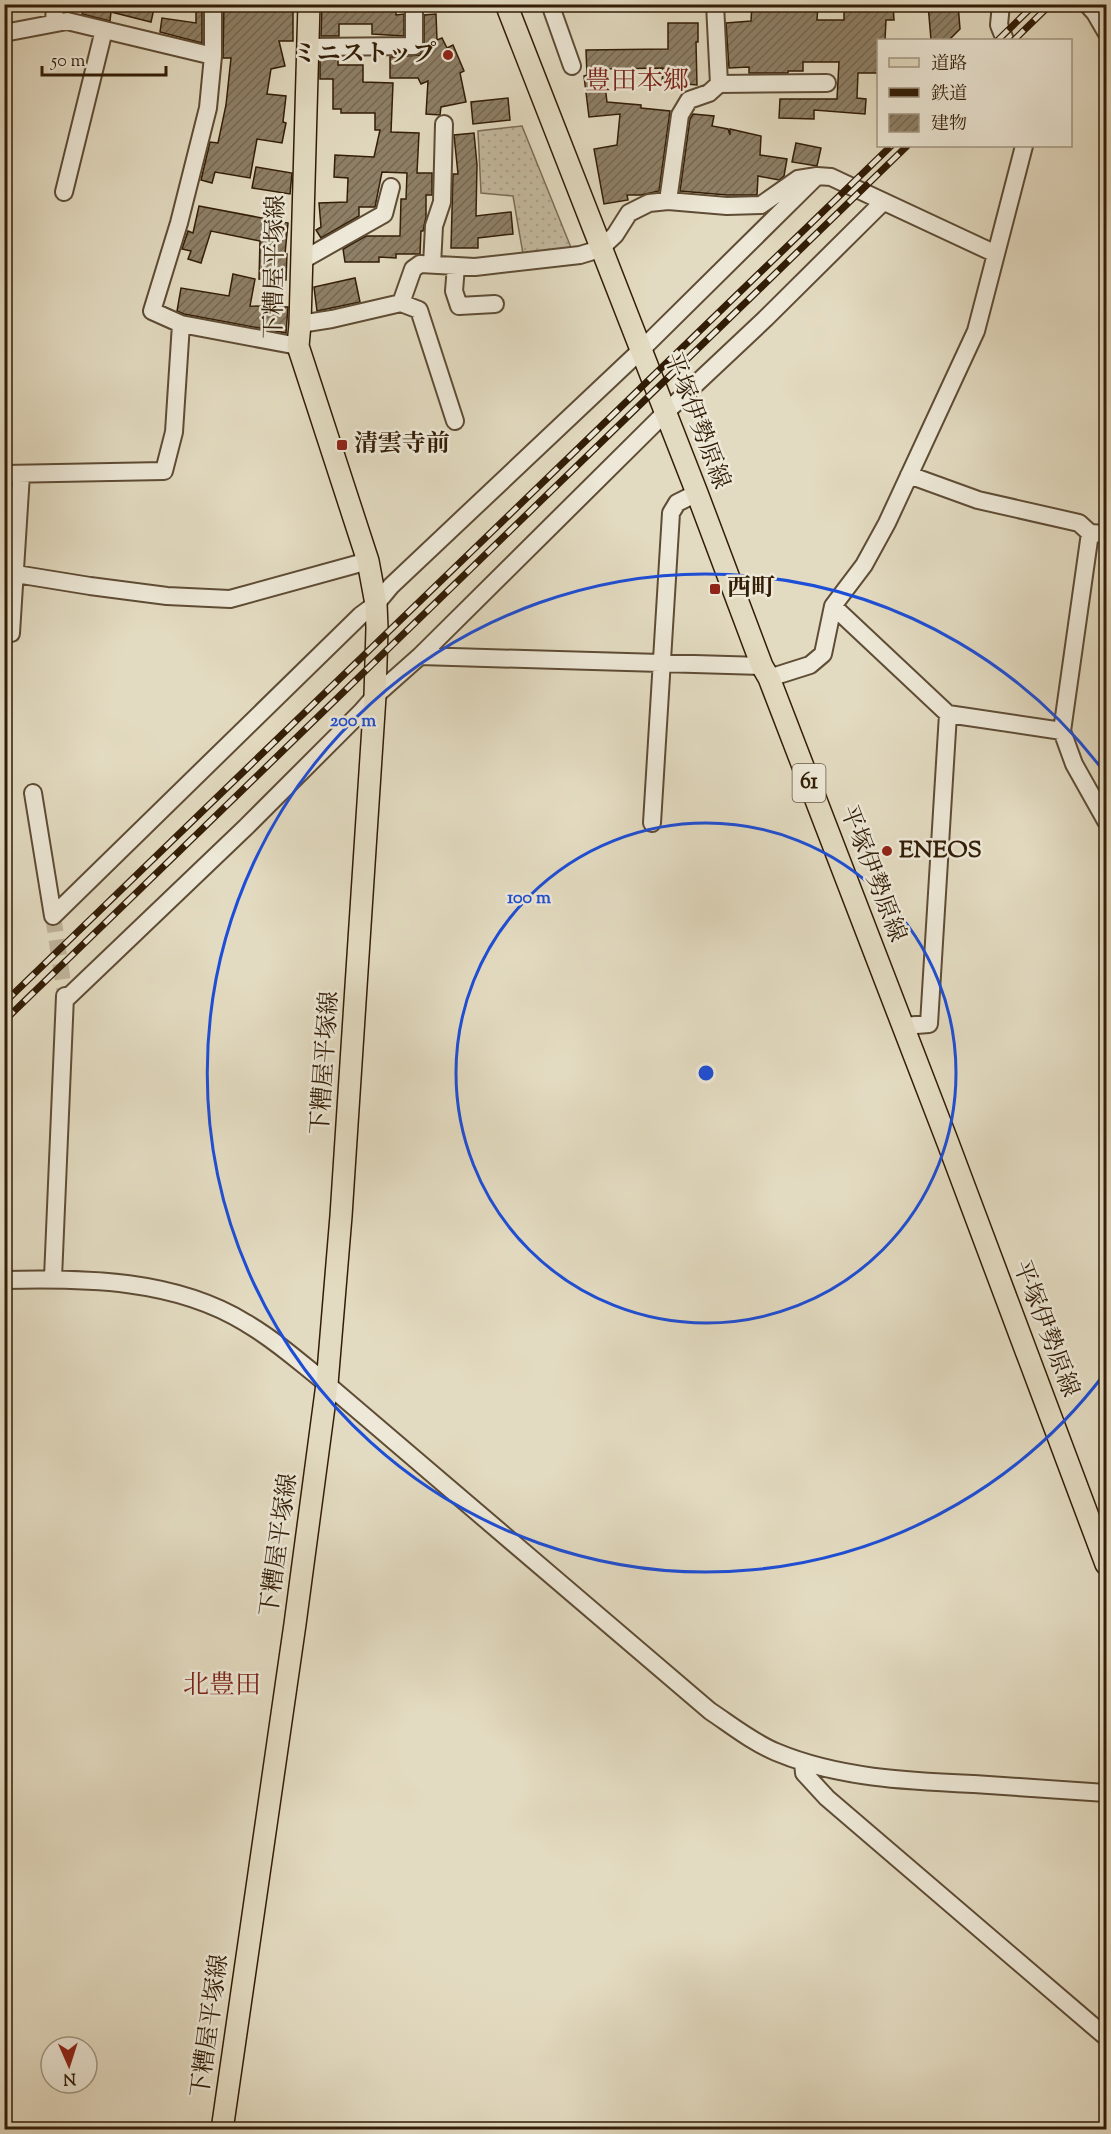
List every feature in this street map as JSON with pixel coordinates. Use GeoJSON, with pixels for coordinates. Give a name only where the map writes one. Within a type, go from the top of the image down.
{"type":"FeatureCollection","features":[{"type":"Feature","properties":{"kind":"main road","name":"下糟屋平塚線"},"geometry":{"type":"LineString","coordinates":[[222,2130],[327,1384],[341,1216],[375,696],[376,604],[368,561],[298,346],[309,4]]}},
{"type":"Feature","properties":{"kind":"main road","name":"平塚伊勢原線"},"geometry":{"type":"LineString","coordinates":[[506,4],[903,1026],[1107,1564]]}},
{"type":"Feature","properties":{"kind":"street"},"geometry":{"type":"LineString","coordinates":[[54,23],[55,4]]}},
{"type":"Feature","properties":{"kind":"street"},"geometry":{"type":"LineString","coordinates":[[213,4],[213,56],[208,108],[152,311],[181,324],[298,346]]}},
{"type":"Feature","properties":{"kind":"street"},"geometry":{"type":"LineString","coordinates":[[308,47],[414,46],[414,4]]}},
{"type":"Feature","properties":{"kind":"street"},"geometry":{"type":"LineString","coordinates":[[550,4],[572,66]]}},
{"type":"Feature","properties":{"kind":"street"},"geometry":{"type":"LineString","coordinates":[[716,4],[719,84]]}},
{"type":"Feature","properties":{"kind":"street"},"geometry":{"type":"LineString","coordinates":[[1001,4],[999,25],[1005,39]]}},
{"type":"Feature","properties":{"kind":"street"},"geometry":{"type":"LineString","coordinates":[[1087,4],[1107,32]]}},
{"type":"Feature","properties":{"kind":"street"},"geometry":{"type":"LineString","coordinates":[[4,33],[67,21],[213,56]]}},
{"type":"Feature","properties":{"kind":"street"},"geometry":{"type":"LineString","coordinates":[[64,192],[104,30]]}},
{"type":"Feature","properties":{"kind":"street"},"geometry":{"type":"LineString","coordinates":[[668,201],[680,115],[689,100],[709,93],[719,84],[827,83]]}},
{"type":"Feature","properties":{"kind":"street"},"geometry":{"type":"LineString","coordinates":[[432,265],[434,226],[442,202],[444,124]]}},
{"type":"Feature","properties":{"kind":"street"},"geometry":{"type":"LineString","coordinates":[[420,656],[661,663],[765,672],[810,665],[823,654],[833,606],[864,565],[887,523],[976,331],[1024,147]]}},
{"type":"Feature","properties":{"kind":"street"},"geometry":{"type":"LineString","coordinates":[[33,793],[52,916],[361,615],[376,604],[391,586],[641,350],[817,176]]}},
{"type":"Feature","properties":{"kind":"street"},"geometry":{"type":"LineString","coordinates":[[401,303],[413,270],[420,264],[475,267],[580,255],[600,249],[615,235],[629,213],[649,203],[668,201],[727,206],[761,205],[798,179],[817,176],[831,177],[996,254]]}},
{"type":"Feature","properties":{"kind":"street"},"geometry":{"type":"LineString","coordinates":[[301,261],[384,214],[391,187]]}},
{"type":"Feature","properties":{"kind":"street"},"geometry":{"type":"LineString","coordinates":[[53,1278],[65,998],[254,819],[375,696],[420,656],[665,413],[884,202]]}},
{"type":"Feature","properties":{"kind":"street"},"geometry":{"type":"LineString","coordinates":[[456,266],[454,291],[459,306],[495,304]]}},
{"type":"Feature","properties":{"kind":"street"},"geometry":{"type":"LineString","coordinates":[[300,324],[401,303],[419,310],[455,421]]}},
{"type":"Feature","properties":{"kind":"street"},"geometry":{"type":"LineString","coordinates":[[4,635],[11,633],[16,574],[13,474],[164,471],[174,432],[181,324]]}},
{"type":"Feature","properties":{"kind":"street"},"geometry":{"type":"LineString","coordinates":[[909,475],[978,500],[1079,523],[1098,533],[1062,731],[1074,764],[1107,821]]}},
{"type":"Feature","properties":{"kind":"street"},"geometry":{"type":"LineString","coordinates":[[652,823],[671,513],[677,502],[697,493]]}},
{"type":"Feature","properties":{"kind":"street"},"geometry":{"type":"LineString","coordinates":[[16,574],[167,596],[230,599],[368,561]]}},
{"type":"Feature","properties":{"kind":"street"},"geometry":{"type":"LineString","coordinates":[[833,606],[948,714],[1062,731]]}},
{"type":"Feature","properties":{"kind":"street"},"geometry":{"type":"LineString","coordinates":[[903,1026],[929,1024],[948,714]]}},
{"type":"Feature","properties":{"kind":"street"},"geometry":{"type":"LineString","coordinates":[[4,1280],[53,1278],[126,1283],[166,1291],[203,1302],[246,1322],[327,1384],[710,1711],[774,1751],[802,1762],[858,1775],[1107,1793]]}},
{"type":"Feature","properties":{"kind":"street"},"geometry":{"type":"LineString","coordinates":[[802,1762],[804,1773],[827,1798],[1107,2037]]}},
{"type":"Feature","properties":{"kind":"shaded area"},"geometry":{"type":"Polygon","coordinates":[[[522,126],[572,250],[523,254],[513,196],[481,193],[478,131],[522,126]]]}},
{"type":"Feature","properties":{"kind":"building"},"geometry":{"type":"Polygon","coordinates":[[[84,4],[155,4],[151,22],[111,12],[110,21],[82,14],[84,4]]]}},
{"type":"Feature","properties":{"kind":"building"},"geometry":{"type":"Polygon","coordinates":[[[196,4],[202,4],[202,43],[160,32],[162,18],[196,23],[196,4]]]}},
{"type":"Feature","properties":{"kind":"building"},"geometry":{"type":"Polygon","coordinates":[[[224,4],[256,4],[256,8],[260,10],[293,10],[293,41],[279,41],[285,66],[271,69],[267,94],[286,96],[283,122],[286,123],[282,143],[257,139],[250,178],[215,172],[212,183],[201,180],[210,142],[218,143],[226,105],[231,58],[223,58],[224,4]]]}},
{"type":"Feature","properties":{"kind":"building"},"geometry":{"type":"Polygon","coordinates":[[[322,4],[383,4],[384,9],[396,9],[396,15],[404,14],[404,36],[372,34],[372,24],[339,24],[339,36],[321,36],[322,4]]]}},
{"type":"Feature","properties":{"kind":"building"},"geometry":{"type":"Polygon","coordinates":[[[752,4],[818,4],[817,20],[844,20],[844,4],[893,4],[894,20],[886,20],[885,39],[877,39],[877,73],[858,73],[857,98],[866,99],[865,114],[814,110],[814,119],[779,118],[780,99],[837,99],[839,62],[803,62],[803,71],[788,71],[788,73],[749,73],[749,67],[729,68],[726,23],[751,21],[752,4]]]}},
{"type":"Feature","properties":{"kind":"building"},"geometry":{"type":"Polygon","coordinates":[[[928,4],[958,4],[960,29],[950,39],[931,39],[928,4]]]}},
{"type":"Feature","properties":{"kind":"building"},"geometry":{"type":"Polygon","coordinates":[[[436,14],[437,40],[442,38],[447,48],[453,45],[464,71],[460,73],[466,102],[441,107],[440,115],[426,114],[428,81],[421,84],[418,78],[390,78],[390,57],[420,55],[424,46],[424,15],[436,14]]]}},
{"type":"Feature","properties":{"kind":"building"},"geometry":{"type":"Polygon","coordinates":[[[668,23],[698,23],[697,85],[662,82],[663,68],[603,69],[607,102],[641,105],[641,108],[670,111],[659,191],[627,195],[628,200],[604,204],[594,149],[617,145],[620,114],[589,117],[584,76],[587,75],[586,50],[668,49],[668,23]]]}},
{"type":"Feature","properties":{"kind":"building"},"geometry":{"type":"Polygon","coordinates":[[[320,57],[338,57],[338,65],[363,65],[363,82],[393,83],[391,132],[419,133],[417,173],[432,173],[432,195],[426,195],[426,217],[423,231],[421,231],[420,254],[396,254],[396,258],[379,257],[379,262],[345,262],[343,249],[366,236],[400,236],[401,199],[406,199],[407,173],[382,172],[375,207],[359,207],[359,216],[321,238],[316,230],[321,227],[319,203],[347,202],[348,178],[334,177],[335,155],[374,157],[380,130],[375,130],[375,113],[341,113],[341,109],[333,109],[333,79],[320,79],[320,57]]]}},
{"type":"Feature","properties":{"kind":"building"},"geometry":{"type":"Polygon","coordinates":[[[508,98],[510,120],[473,124],[471,102],[508,98]]]}},
{"type":"Feature","properties":{"kind":"building"},"geometry":{"type":"Polygon","coordinates":[[[693,114],[714,116],[712,126],[728,129],[730,135],[730,129],[761,136],[760,155],[787,159],[784,176],[779,180],[758,176],[757,195],[680,191],[690,119],[693,114]]]}},
{"type":"Feature","properties":{"kind":"building"},"geometry":{"type":"Polygon","coordinates":[[[474,133],[477,165],[476,216],[511,212],[513,234],[478,238],[478,248],[451,248],[453,174],[458,174],[454,135],[474,133]]]}},
{"type":"Feature","properties":{"kind":"building"},"geometry":{"type":"Polygon","coordinates":[[[796,143],[821,148],[817,166],[792,162],[796,143]]]}},
{"type":"Feature","properties":{"kind":"building"},"geometry":{"type":"Polygon","coordinates":[[[256,167],[292,173],[290,194],[252,188],[256,167]]]}},
{"type":"Feature","properties":{"kind":"building"},"geometry":{"type":"Polygon","coordinates":[[[199,206],[288,223],[285,254],[287,254],[286,280],[259,279],[260,241],[211,231],[201,263],[188,259],[191,251],[182,249],[188,231],[193,233],[199,206]]]}},
{"type":"Feature","properties":{"kind":"building"},"geometry":{"type":"Polygon","coordinates":[[[233,274],[255,279],[250,306],[288,307],[286,333],[177,311],[181,288],[229,296],[233,274]]]}},
{"type":"Feature","properties":{"kind":"building"},"geometry":{"type":"Polygon","coordinates":[[[355,278],[360,302],[317,311],[314,287],[355,278]]]}},
{"type":"Feature","properties":{"kind":"tunnel"},"geometry":{"type":"LineString","coordinates":[[53,916],[65,996]]}},
{"type":"Feature","properties":{"kind":"railway"},"geometry":{"type":"LineString","coordinates":[[999,39],[1035,4]]}},
{"type":"Feature","properties":{"kind":"railway"},"geometry":{"type":"LineString","coordinates":[[1015,39],[1051,4]]}},
{"type":"Feature","properties":{"kind":"railway"},"geometry":{"type":"LineString","coordinates":[[4,1003],[890,147]]}},
{"type":"Feature","properties":{"kind":"railway"},"geometry":{"type":"LineString","coordinates":[[4,1021],[906,147]]}},
{"type":"Feature","properties":{"kind":"place","name":"ミニストップ"},"geometry":{"type":"Point","coordinates":[448,55]}},
{"type":"Feature","properties":{"kind":"place","name":"清雲寺前"},"geometry":{"type":"Point","coordinates":[342,445]}},
{"type":"Feature","properties":{"kind":"place","name":"西町"},"geometry":{"type":"Point","coordinates":[715,589]}},
{"type":"Feature","properties":{"kind":"place","name":"ENEOS"},"geometry":{"type":"Point","coordinates":[887,851]}},
{"type":"Feature","properties":{"kind":"district","name":"豊田本郷"},"geometry":{"type":"Point","coordinates":[637,82]}},
{"type":"Feature","properties":{"kind":"district","name":"北豊田"},"geometry":{"type":"Point","coordinates":[222,1686]}}]}
